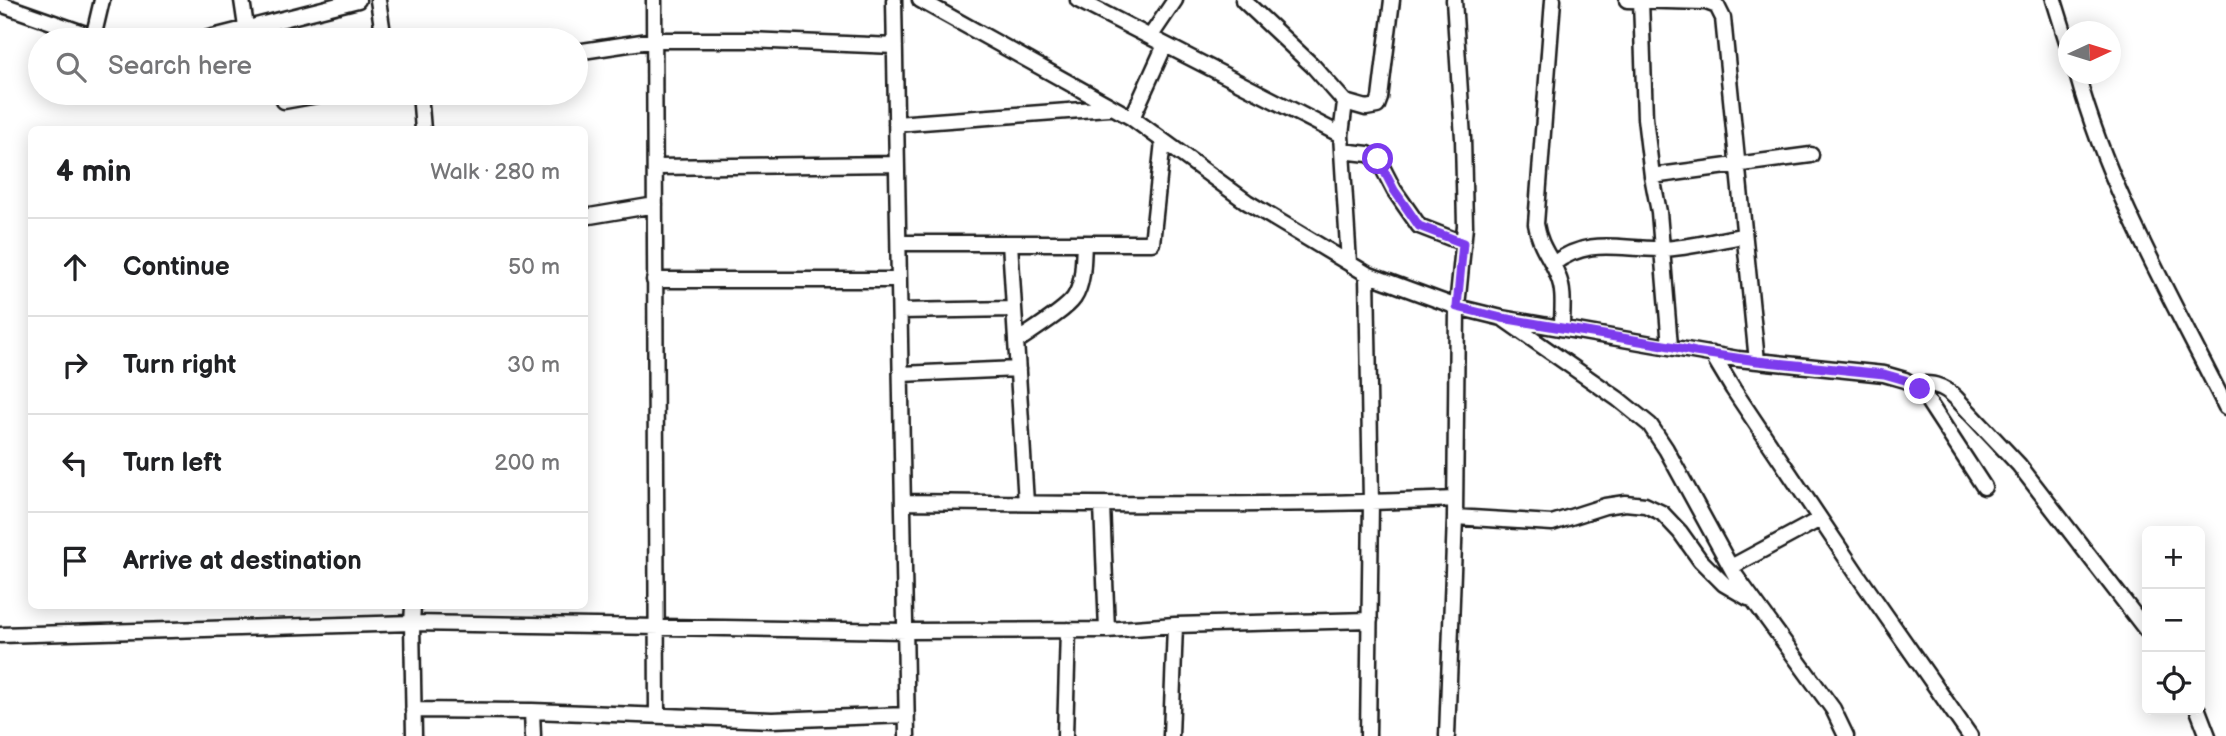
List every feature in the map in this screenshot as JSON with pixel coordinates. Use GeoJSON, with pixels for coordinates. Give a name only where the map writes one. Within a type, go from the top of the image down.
{"type":"FeatureCollection","features":[{"type":"Feature","properties":{"kind":"street"},"geometry":{"type":"LineString","coordinates":[[99,28],[102,0]]}},
{"type":"Feature","properties":{"kind":"street"},"geometry":{"type":"LineString","coordinates":[[242,0],[246,27]]}},
{"type":"Feature","properties":{"kind":"street"},"geometry":{"type":"LineString","coordinates":[[243,28],[358,0]]}},
{"type":"Feature","properties":{"kind":"street"},"geometry":{"type":"LineString","coordinates":[[378,0],[382,28]]}},
{"type":"Feature","properties":{"kind":"street"},"geometry":{"type":"LineString","coordinates":[[654,0],[657,716]]}},
{"type":"Feature","properties":{"kind":"street"},"geometry":{"type":"LineString","coordinates":[[894,0],[907,736]]}},
{"type":"Feature","properties":{"kind":"street"},"geometry":{"type":"LineString","coordinates":[[920,0],[1132,118],[1247,202],[1367,274],[1457,307],[1502,318],[1757,361],[1884,374],[1912,384],[1920,389],[1984,487]]}},
{"type":"Feature","properties":{"kind":"street"},"geometry":{"type":"LineString","coordinates":[[1150,37],[1175,0]]}},
{"type":"Feature","properties":{"kind":"street"},"geometry":{"type":"LineString","coordinates":[[1243,0],[1314,67],[1345,102],[1366,108],[1373,108],[1379,103],[1392,0]]}},
{"type":"Feature","properties":{"kind":"street"},"geometry":{"type":"LineString","coordinates":[[1447,736],[1455,516],[1457,307],[1465,226],[1464,138],[1454,0]]}},
{"type":"Feature","properties":{"kind":"street"},"geometry":{"type":"LineString","coordinates":[[1553,0],[1536,224],[1538,240],[1559,278],[1562,327]]}},
{"type":"Feature","properties":{"kind":"street"},"geometry":{"type":"LineString","coordinates":[[1670,346],[1659,212],[1645,118],[1636,0],[1706,2],[1717,6],[1720,11],[1724,26],[1757,361]]}},
{"type":"Feature","properties":{"kind":"street"},"geometry":{"type":"LineString","coordinates":[[2054,0],[2061,21]]}},
{"type":"Feature","properties":{"kind":"street"},"geometry":{"type":"LineString","coordinates":[[1086,2],[1341,135]]}},
{"type":"Feature","properties":{"kind":"street"},"geometry":{"type":"LineString","coordinates":[[0,4],[67,28]]}},
{"type":"Feature","properties":{"kind":"street"},"geometry":{"type":"LineString","coordinates":[[588,50],[655,40],[750,40],[895,46]]}},
{"type":"Feature","properties":{"kind":"street"},"geometry":{"type":"LineString","coordinates":[[1132,118],[1165,45]]}},
{"type":"Feature","properties":{"kind":"street"},"geometry":{"type":"LineString","coordinates":[[2080,84],[2089,118],[2140,236],[2226,407]]}},
{"type":"Feature","properties":{"kind":"street"},"geometry":{"type":"LineString","coordinates":[[1345,102],[1341,135],[1349,263]]}},
{"type":"Feature","properties":{"kind":"street"},"geometry":{"type":"LineString","coordinates":[[421,105],[423,126]]}},
{"type":"Feature","properties":{"kind":"street"},"geometry":{"type":"LineString","coordinates":[[896,124],[1110,107]]}},
{"type":"Feature","properties":{"kind":"street"},"geometry":{"type":"LineString","coordinates":[[899,243],[1152,243],[1163,141]]}},
{"type":"Feature","properties":{"kind":"street"},"geometry":{"type":"LineString","coordinates":[[1342,151],[1368,154],[1378,159],[1394,190],[1419,226],[1463,243]]}},
{"type":"Feature","properties":{"kind":"street"},"geometry":{"type":"LineString","coordinates":[[1652,176],[1811,155]]}},
{"type":"Feature","properties":{"kind":"street"},"geometry":{"type":"LineString","coordinates":[[656,167],[897,164]]}},
{"type":"Feature","properties":{"kind":"street"},"geometry":{"type":"LineString","coordinates":[[588,216],[655,205]]}},
{"type":"Feature","properties":{"kind":"street"},"geometry":{"type":"LineString","coordinates":[[1553,264],[1572,251],[1587,247],[1663,249],[1743,236]]}},
{"type":"Feature","properties":{"kind":"street"},"geometry":{"type":"LineString","coordinates":[[1010,243],[1026,503]]}},
{"type":"Feature","properties":{"kind":"street"},"geometry":{"type":"LineString","coordinates":[[1016,342],[1074,298],[1080,281],[1084,243]]}},
{"type":"Feature","properties":{"kind":"street"},"geometry":{"type":"LineString","coordinates":[[1367,274],[1371,503],[1368,736]]}},
{"type":"Feature","properties":{"kind":"street"},"geometry":{"type":"LineString","coordinates":[[654,280],[898,280]]}},
{"type":"Feature","properties":{"kind":"street"},"geometry":{"type":"LineString","coordinates":[[900,311],[1014,309]]}},
{"type":"Feature","properties":{"kind":"street"},"geometry":{"type":"LineString","coordinates":[[1502,318],[1618,399],[1650,425],[1731,567],[1752,600],[1833,709],[1846,736]]}},
{"type":"Feature","properties":{"kind":"street"},"geometry":{"type":"LineString","coordinates":[[1712,354],[1820,519],[1970,736]]}},
{"type":"Feature","properties":{"kind":"street"},"geometry":{"type":"LineString","coordinates":[[901,374],[1018,369]]}},
{"type":"Feature","properties":{"kind":"street"},"geometry":{"type":"LineString","coordinates":[[1912,384],[1932,383],[1946,388],[1956,398],[2019,465],[2142,625]]}},
{"type":"Feature","properties":{"kind":"street"},"geometry":{"type":"LineString","coordinates":[[903,502],[1102,505],[1371,503],[1454,499]]}},
{"type":"Feature","properties":{"kind":"street"},"geometry":{"type":"LineString","coordinates":[[1455,516],[1552,523],[1605,506],[1625,503],[1645,505],[1662,513],[1681,532],[1700,560],[1724,584],[1752,600]]}},
{"type":"Feature","properties":{"kind":"street"},"geometry":{"type":"LineString","coordinates":[[1102,505],[1107,630]]}},
{"type":"Feature","properties":{"kind":"street"},"geometry":{"type":"LineString","coordinates":[[1731,567],[1820,519]]}},
{"type":"Feature","properties":{"kind":"street"},"geometry":{"type":"LineString","coordinates":[[413,609],[414,736]]}},
{"type":"Feature","properties":{"kind":"street"},"geometry":{"type":"LineString","coordinates":[[0,635],[412,623],[906,631],[1107,630],[1175,625],[1370,620]]}},
{"type":"Feature","properties":{"kind":"street"},"geometry":{"type":"LineString","coordinates":[[1171,736],[1175,625]]}},
{"type":"Feature","properties":{"kind":"street"},"geometry":{"type":"LineString","coordinates":[[1065,736],[1068,630]]}},
{"type":"Feature","properties":{"kind":"street"},"geometry":{"type":"LineString","coordinates":[[414,710],[532,711],[772,720],[906,715]]}},
{"type":"Feature","properties":{"kind":"street"},"geometry":{"type":"LineString","coordinates":[[532,711],[533,736]]}},
{"type":"Feature","properties":{"kind":"street"},"geometry":{"type":"LineString","coordinates":[[2199,715],[2208,736]]}},
{"type":"Feature","properties":{"kind":"street"},"geometry":{"type":"LineString","coordinates":[[772,720],[772,736]]}},
{"type":"Feature","properties":{"kind":"route"},"geometry":{"type":"LineString","coordinates":[[1378,159],[1394,190],[1419,226],[1463,243],[1457,307],[1502,318],[1695,352],[1884,374],[1905,380],[1920,389]]}}]}
